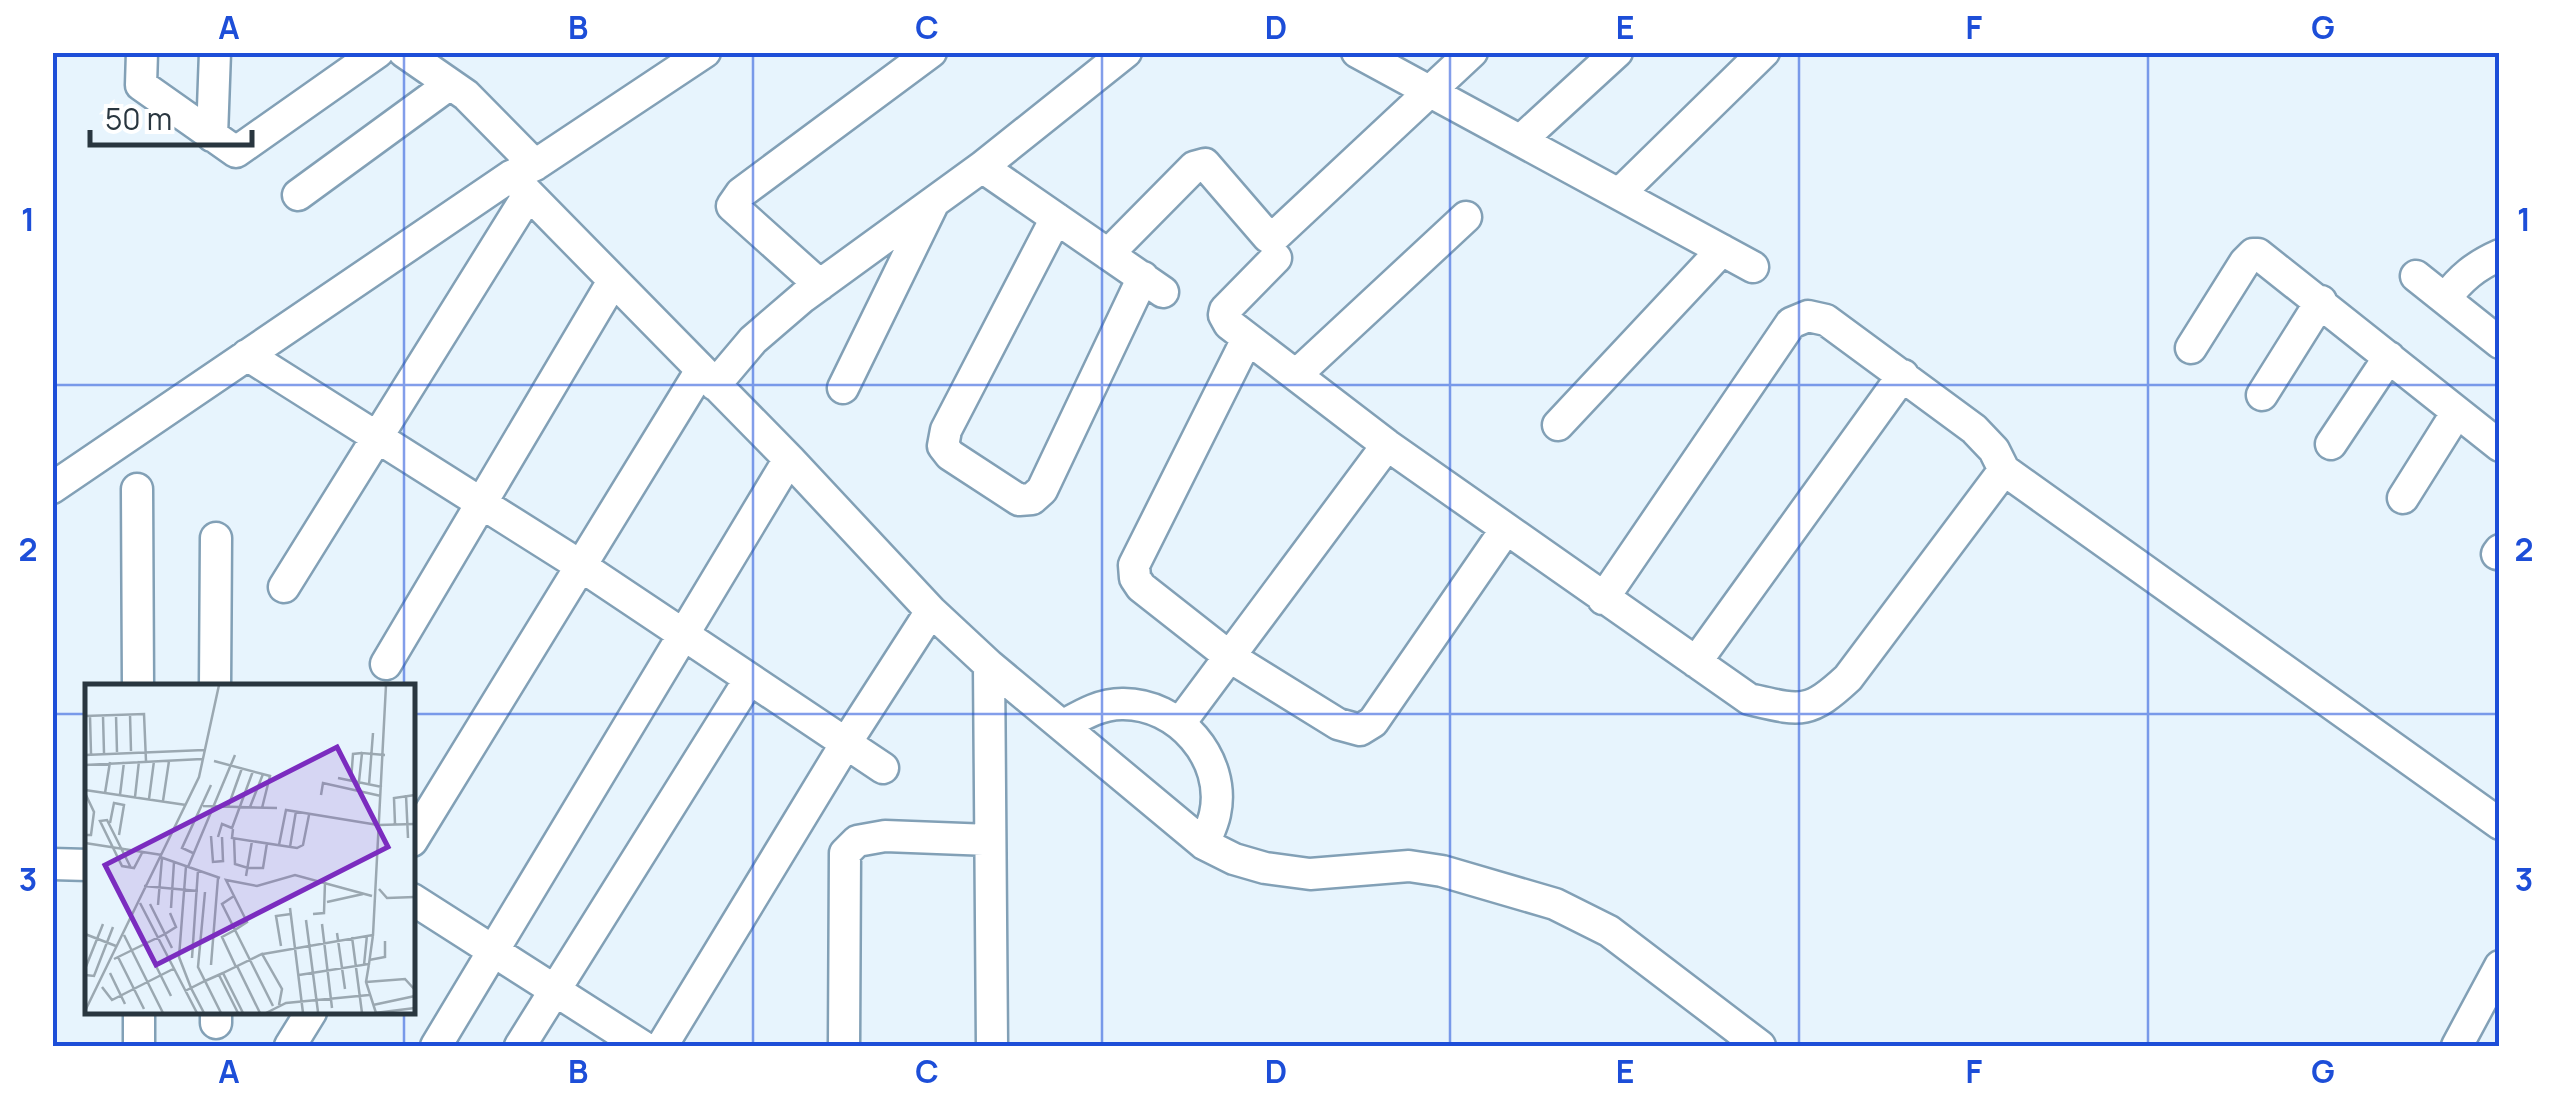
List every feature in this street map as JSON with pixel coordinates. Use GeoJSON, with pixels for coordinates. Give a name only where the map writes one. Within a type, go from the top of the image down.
{"type":"FeatureCollection","features":[{"type":"Feature","properties":{"kind":"street"},"geometry":{"type":"LineString","coordinates":[[142,52],[142,85],[236,152],[378,52]]}},
{"type":"Feature","properties":{"kind":"street"},"geometry":{"type":"LineString","coordinates":[[212,136],[215,52]]}},
{"type":"Feature","properties":{"kind":"street"},"geometry":{"type":"LineString","coordinates":[[404,52],[466,95],[525,179],[613,281],[789,459],[931,611],[1204,844],[1266,868],[1310,874],[1426,868],[1555,904],[1609,931],[1726,1036],[1760,1046]]}},
{"type":"Feature","properties":{"kind":"street"},"geometry":{"type":"LineString","coordinates":[[52,488],[247,355],[525,179],[704,52]]}},
{"type":"Feature","properties":{"kind":"street"},"geometry":{"type":"LineString","coordinates":[[820,284],[732,206],[741,193],[930,52]]}},
{"type":"Feature","properties":{"kind":"street"},"geometry":{"type":"LineString","coordinates":[[415,837],[581,566],[708,377],[820,284],[982,167],[1126,52]]}},
{"type":"Feature","properties":{"kind":"street"},"geometry":{"type":"LineString","coordinates":[[1357,52],[1753,267]]}},
{"type":"Feature","properties":{"kind":"street"},"geometry":{"type":"LineString","coordinates":[[1108,254],[1194,167],[1205,164],[1268,236],[1274,237],[1472,52]]}},
{"type":"Feature","properties":{"kind":"street"},"geometry":{"type":"LineString","coordinates":[[1521,140],[1617,52]]}},
{"type":"Feature","properties":{"kind":"street"},"geometry":{"type":"LineString","coordinates":[[1620,194],[1764,52]]}},
{"type":"Feature","properties":{"kind":"street"},"geometry":{"type":"LineString","coordinates":[[298,195],[450,84]]}},
{"type":"Feature","properties":{"kind":"street"},"geometry":{"type":"LineString","coordinates":[[982,167],[1153,284],[1042,490],[1032,499],[1019,500],[950,455],[944,446],[946,430],[1056,218]]}},
{"type":"Feature","properties":{"kind":"street"},"geometry":{"type":"LineString","coordinates":[[284,586],[378,438],[525,179]]}},
{"type":"Feature","properties":{"kind":"street"},"geometry":{"type":"LineString","coordinates":[[843,388],[934,202]]}},
{"type":"Feature","properties":{"kind":"street"},"geometry":{"type":"LineString","coordinates":[[1296,375],[1466,217]]}},
{"type":"Feature","properties":{"kind":"street"},"geometry":{"type":"LineString","coordinates":[[1558,425],[1722,250]]}},
{"type":"Feature","properties":{"kind":"street"},"geometry":{"type":"LineString","coordinates":[[2191,348],[2253,254],[2264,256],[2500,446]]}},
{"type":"Feature","properties":{"kind":"street"},"geometry":{"type":"LineString","coordinates":[[2445,299],[2477,264],[2500,255]]}},
{"type":"Feature","properties":{"kind":"street"},"geometry":{"type":"LineString","coordinates":[[1276,258],[1225,310],[1225,320],[1387,445],[1750,699],[1790,708],[1819,705],[1848,678],[2010,475]]}},
{"type":"Feature","properties":{"kind":"street"},"geometry":{"type":"LineString","coordinates":[[2416,276],[2500,344]]}},
{"type":"Feature","properties":{"kind":"street"},"geometry":{"type":"LineString","coordinates":[[386,664],[613,281]]}},
{"type":"Feature","properties":{"kind":"street"},"geometry":{"type":"LineString","coordinates":[[2262,395],[2320,301]]}},
{"type":"Feature","properties":{"kind":"street"},"geometry":{"type":"LineString","coordinates":[[1604,599],[1791,323],[1808,316],[1826,320],[1974,428],[2010,475],[2500,824]]}},
{"type":"Feature","properties":{"kind":"street"},"geometry":{"type":"LineString","coordinates":[[1248,338],[1134,566],[1141,587],[1230,657],[1338,724],[1360,730],[1373,722],[1506,530]]}},
{"type":"Feature","properties":{"kind":"street"},"geometry":{"type":"LineString","coordinates":[[247,355],[581,566],[683,638],[883,768]]}},
{"type":"Feature","properties":{"kind":"street"},"geometry":{"type":"LineString","coordinates":[[2330,444],[2389,357]]}},
{"type":"Feature","properties":{"kind":"street"},"geometry":{"type":"LineString","coordinates":[[1696,662],[1903,375]]}},
{"type":"Feature","properties":{"kind":"street"},"geometry":{"type":"LineString","coordinates":[[2403,498],[2458,412]]}},
{"type":"Feature","properties":{"kind":"street"},"geometry":{"type":"LineString","coordinates":[[1180,723],[1387,445]]}},
{"type":"Feature","properties":{"kind":"street"},"geometry":{"type":"LineString","coordinates":[[436,1046],[789,459]]}},
{"type":"Feature","properties":{"kind":"street"},"geometry":{"type":"LineString","coordinates":[[137,489],[138,684]]}},
{"type":"Feature","properties":{"kind":"street"},"geometry":{"type":"LineString","coordinates":[[214,684],[216,538]]}},
{"type":"Feature","properties":{"kind":"street"},"geometry":{"type":"LineString","coordinates":[[662,1046],[931,611]]}},
{"type":"Feature","properties":{"kind":"street"},"geometry":{"type":"LineString","coordinates":[[989,664],[992,1046]]}},
{"type":"Feature","properties":{"kind":"street"},"geometry":{"type":"LineString","coordinates":[[520,1046],[749,680]]}},
{"type":"Feature","properties":{"kind":"street"},"geometry":{"type":"LineString","coordinates":[[1064,726],[1091,710],[1122,704],[1153,709],[1180,723],[1203,748],[1215,779],[1216,813],[1204,844]]}},
{"type":"Feature","properties":{"kind":"street"},"geometry":{"type":"LineString","coordinates":[[844,1046],[846,854],[857,840],[885,836],[990,840]]}},
{"type":"Feature","properties":{"kind":"street"},"geometry":{"type":"LineString","coordinates":[[52,864],[85,865]]}},
{"type":"Feature","properties":{"kind":"street"},"geometry":{"type":"LineString","coordinates":[[415,901],[642,1046]]}},
{"type":"Feature","properties":{"kind":"street"},"geometry":{"type":"LineString","coordinates":[[2457,1046],[2500,966]]}},
{"type":"Feature","properties":{"kind":"street"},"geometry":{"type":"LineString","coordinates":[[139,1014],[139,1046]]}},
{"type":"Feature","properties":{"kind":"street"},"geometry":{"type":"LineString","coordinates":[[290,1046],[309,1014]]}}]}
